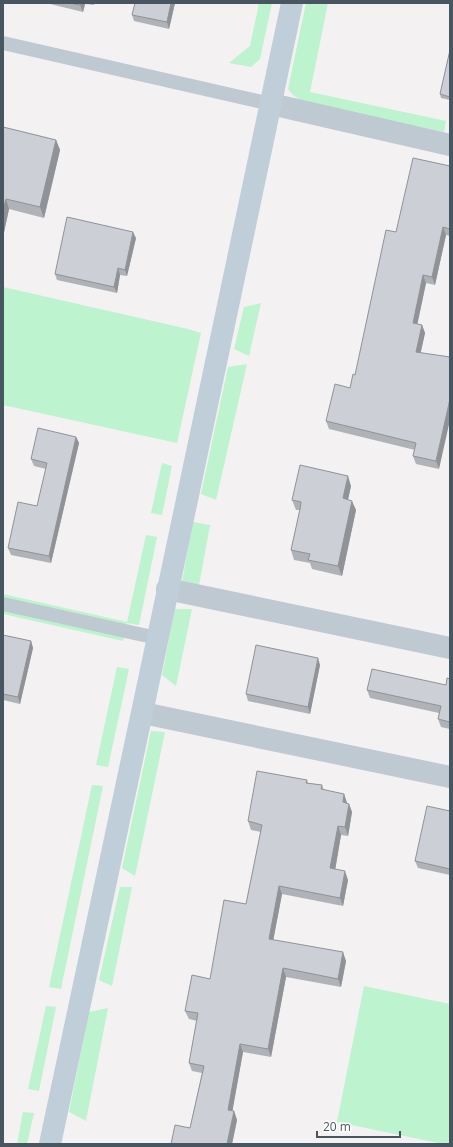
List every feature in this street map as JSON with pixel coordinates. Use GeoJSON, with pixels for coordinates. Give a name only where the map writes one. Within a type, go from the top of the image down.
{"type":"FeatureCollection","features":[{"type":"Feature","properties":{"kind":"street"},"geometry":{"type":"LineString","coordinates":[[50,1144],[143,713],[167,589],[292,3]]}},
{"type":"Feature","properties":{"kind":"street"},"geometry":{"type":"LineString","coordinates":[[271,104],[450,145]]}},
{"type":"Feature","properties":{"kind":"street"},"geometry":{"type":"LineString","coordinates":[[167,589],[450,648]]}},
{"type":"Feature","properties":{"kind":"street"},"geometry":{"type":"LineString","coordinates":[[143,713],[450,777]]}},
{"type":"Feature","properties":{"kind":"lane"},"geometry":{"type":"LineString","coordinates":[[3,43],[271,104]]}},
{"type":"Feature","properties":{"kind":"lane"},"geometry":{"type":"LineString","coordinates":[[3,604],[157,638]]}},
{"type":"Feature","properties":{"kind":"green space"},"geometry":{"type":"Polygon","coordinates":[[[259,3],[272,3],[260,59],[251,67],[229,63],[250,46],[259,3]]]}},
{"type":"Feature","properties":{"kind":"green space"},"geometry":{"type":"Polygon","coordinates":[[[306,3],[328,3],[310,92],[446,121],[444,132],[306,104],[293,95],[288,89],[306,3]]]}},
{"type":"Feature","properties":{"kind":"green space"},"geometry":{"type":"Polygon","coordinates":[[[3,287],[201,333],[177,443],[3,405],[3,287]]]}},
{"type":"Feature","properties":{"kind":"green space"},"geometry":{"type":"Polygon","coordinates":[[[261,303],[249,356],[234,349],[244,307],[261,303]]]}},
{"type":"Feature","properties":{"kind":"green space"},"geometry":{"type":"Polygon","coordinates":[[[247,364],[216,500],[201,494],[228,367],[247,364]]]}},
{"type":"Feature","properties":{"kind":"green space"},"geometry":{"type":"Polygon","coordinates":[[[162,463],[172,466],[162,515],[151,513],[162,463]]]}},
{"type":"Feature","properties":{"kind":"green space"},"geometry":{"type":"Polygon","coordinates":[[[193,522],[210,525],[199,585],[182,582],[193,522]]]}},
{"type":"Feature","properties":{"kind":"green space"},"geometry":{"type":"Polygon","coordinates":[[[146,535],[157,537],[139,625],[127,623],[123,641],[3,614],[3,594],[127,622],[146,535]]]}},
{"type":"Feature","properties":{"kind":"green space"},"geometry":{"type":"Polygon","coordinates":[[[175,609],[192,609],[176,686],[162,675],[175,609]]]}},
{"type":"Feature","properties":{"kind":"green space"},"geometry":{"type":"Polygon","coordinates":[[[117,667],[129,669],[108,767],[96,765],[117,667]]]}},
{"type":"Feature","properties":{"kind":"green space"},"geometry":{"type":"Polygon","coordinates":[[[151,731],[165,732],[135,876],[122,868],[151,731]]]}},
{"type":"Feature","properties":{"kind":"green space"},"geometry":{"type":"Polygon","coordinates":[[[92,785],[103,786],[61,989],[49,987],[92,785]]]}},
{"type":"Feature","properties":{"kind":"green space"},"geometry":{"type":"Polygon","coordinates":[[[120,887],[132,887],[112,986],[99,980],[120,887]]]}},
{"type":"Feature","properties":{"kind":"green space"},"geometry":{"type":"Polygon","coordinates":[[[364,986],[450,1004],[450,1144],[443,1144],[337,1122],[364,986]]]}},
{"type":"Feature","properties":{"kind":"green space"},"geometry":{"type":"Polygon","coordinates":[[[46,1006],[56,1007],[39,1091],[28,1089],[46,1006]]]}},
{"type":"Feature","properties":{"kind":"green space"},"geometry":{"type":"Polygon","coordinates":[[[108,1008],[86,1121],[69,1112],[89,1012],[108,1008]]]}},
{"type":"Feature","properties":{"kind":"green space"},"geometry":{"type":"Polygon","coordinates":[[[23,1112],[34,1113],[27,1144],[17,1144],[23,1112]]]}},
{"type":"Feature","properties":{"kind":"building"},"geometry":{"type":"Polygon","coordinates":[[[70,3],[81,3],[80,5],[70,3]]]}},
{"type":"Feature","properties":{"kind":"building"},"geometry":{"type":"Polygon","coordinates":[[[135,3],[171,3],[167,22],[132,15],[135,3]]]}},
{"type":"Feature","properties":{"kind":"building"},"geometry":{"type":"Polygon","coordinates":[[[450,50],[450,97],[440,94],[450,50]]]}},
{"type":"Feature","properties":{"kind":"building"},"geometry":{"type":"Polygon","coordinates":[[[3,127],[56,140],[40,207],[6,199],[3,210],[3,127]]]}},
{"type":"Feature","properties":{"kind":"building"},"geometry":{"type":"Polygon","coordinates":[[[413,158],[450,166],[450,229],[443,227],[432,277],[423,275],[413,323],[422,325],[416,352],[450,357],[450,399],[436,461],[413,456],[416,443],[326,421],[335,384],[350,388],[353,374],[355,375],[386,230],[396,232],[413,158]]]}},
{"type":"Feature","properties":{"kind":"building"},"geometry":{"type":"Polygon","coordinates":[[[67,217],[133,232],[125,270],[118,268],[114,287],[55,274],[67,217]]]}},
{"type":"Feature","properties":{"kind":"building"},"geometry":{"type":"Polygon","coordinates":[[[38,428],[76,437],[49,556],[8,548],[18,502],[37,506],[47,463],[31,459],[38,428]]]}},
{"type":"Feature","properties":{"kind":"building"},"geometry":{"type":"Polygon","coordinates":[[[300,465],[348,476],[343,498],[352,501],[338,566],[308,560],[310,554],[291,550],[301,502],[292,500],[300,465]]]}},
{"type":"Feature","properties":{"kind":"building"},"geometry":{"type":"Polygon","coordinates":[[[3,635],[31,641],[18,697],[3,694],[3,635]]]}},
{"type":"Feature","properties":{"kind":"building"},"geometry":{"type":"Polygon","coordinates":[[[256,645],[318,658],[308,707],[246,694],[256,645]]]}},
{"type":"Feature","properties":{"kind":"building"},"geometry":{"type":"Polygon","coordinates":[[[372,669],[446,685],[447,678],[450,679],[450,722],[438,719],[441,706],[367,690],[372,669]]]}},
{"type":"Feature","properties":{"kind":"building"},"geometry":{"type":"Polygon","coordinates":[[[257,771],[307,780],[306,783],[322,785],[321,789],[344,794],[343,802],[349,804],[345,827],[338,826],[330,868],[345,871],[340,898],[279,886],[269,939],[343,952],[338,979],[283,968],[268,1049],[240,1044],[228,1110],[234,1111],[227,1144],[171,1144],[175,1125],[190,1128],[204,1066],[189,1063],[198,1013],[185,1011],[192,975],[210,979],[224,900],[246,904],[262,825],[248,821],[257,771]]]}},
{"type":"Feature","properties":{"kind":"building"},"geometry":{"type":"Polygon","coordinates":[[[427,806],[450,811],[450,869],[415,861],[427,806]]]}}]}
